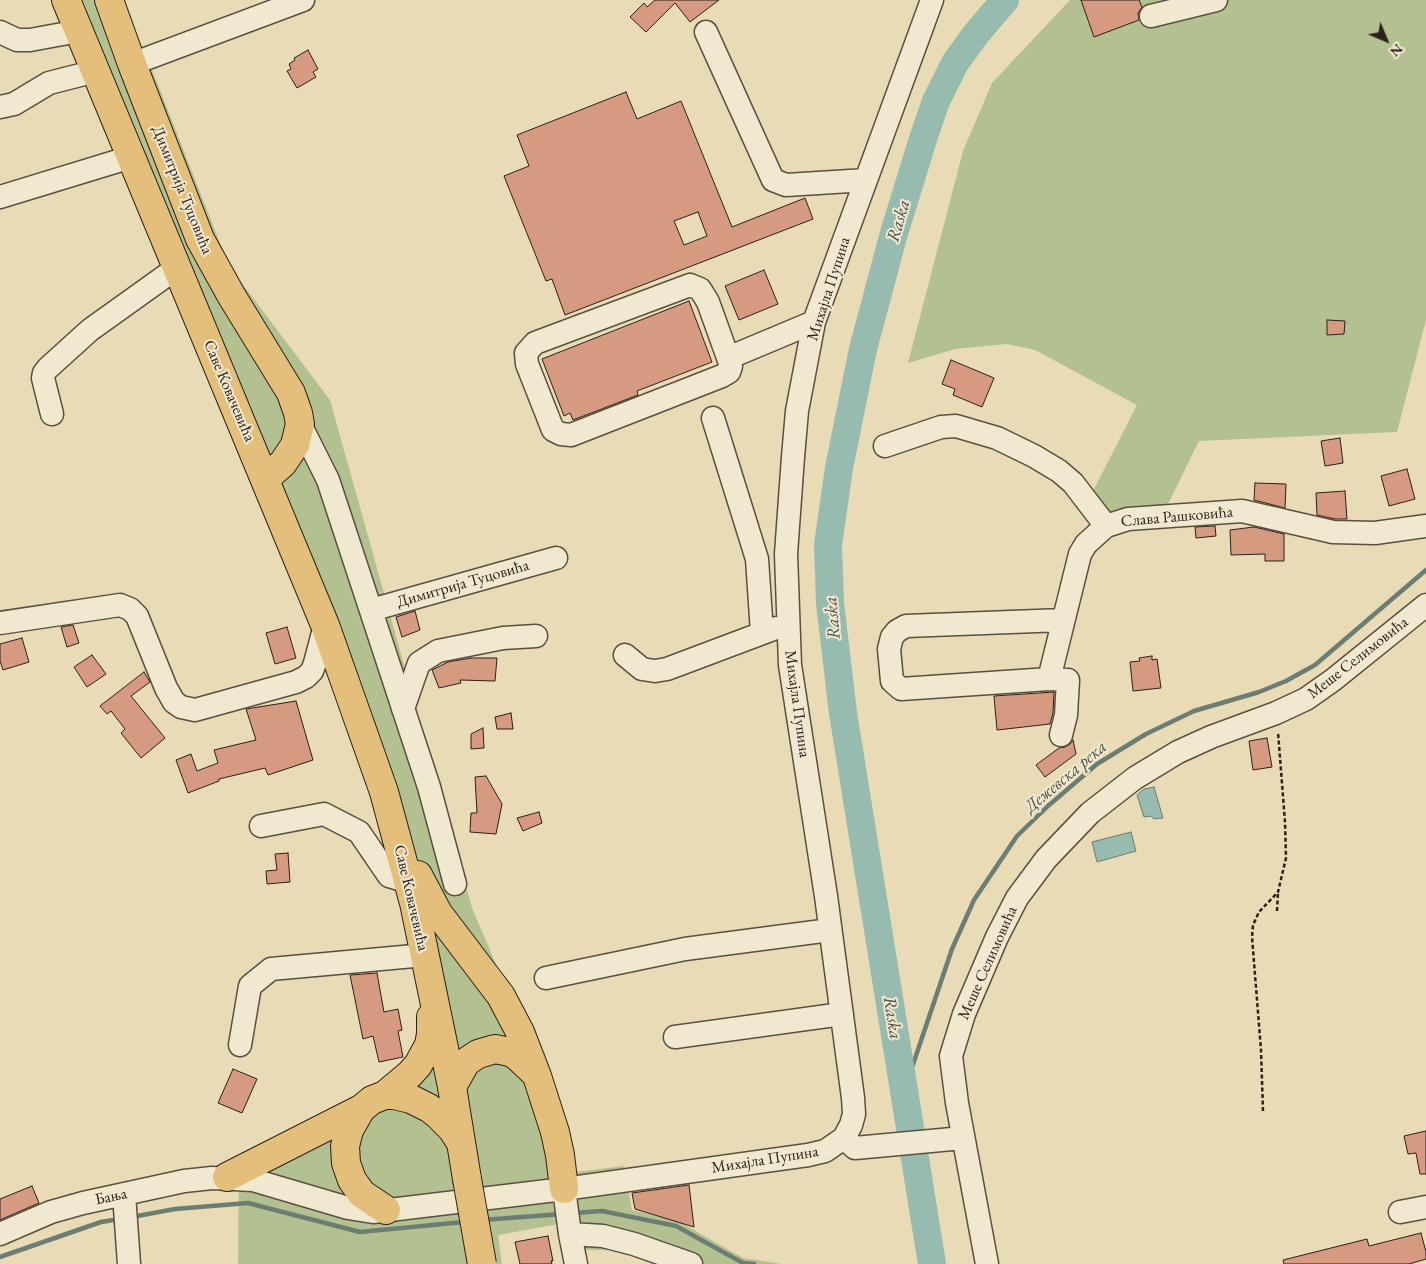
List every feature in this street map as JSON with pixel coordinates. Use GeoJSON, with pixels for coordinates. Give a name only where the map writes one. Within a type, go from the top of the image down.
{"type":"FeatureCollection","features":[{"type":"Feature","properties":{"kind":"main road","name":"Саве Ковачевића"},"geometry":{"type":"LineString","coordinates":[[66,0],[325,626],[394,824],[409,882],[452,1087],[482,1264]]}},
{"type":"Feature","properties":{"kind":"main road","name":"Димитрија Туцовића"},"geometry":{"type":"LineString","coordinates":[[110,0],[132,64],[200,239],[231,295],[291,393],[300,424]]}},
{"type":"Feature","properties":{"kind":"main road"},"geometry":{"type":"LineString","coordinates":[[265,478],[290,454],[299,434],[300,424]]}},
{"type":"Feature","properties":{"kind":"main road"},"geometry":{"type":"LineString","coordinates":[[394,824],[438,913],[491,983],[509,1010],[520,1032],[537,1076],[558,1147],[567,1212]]}},
{"type":"Feature","properties":{"kind":"main road"},"geometry":{"type":"LineString","coordinates":[[227,1178],[362,1109],[372,1100],[385,1095],[410,1074],[418,1065],[429,1045],[431,1034],[430,984]]}},
{"type":"Feature","properties":{"kind":"main road"},"geometry":{"type":"LineString","coordinates":[[452,1087],[466,1062],[478,1054],[494,1049],[510,1052],[537,1076]]}},
{"type":"Feature","properties":{"kind":"main road"},"geometry":{"type":"LineString","coordinates":[[385,1095],[403,1097],[429,1108],[452,1129],[461,1145]]}},
{"type":"Feature","properties":{"kind":"main road"},"geometry":{"type":"LineString","coordinates":[[362,1109],[349,1130],[345,1146],[346,1163],[352,1180],[362,1194],[386,1210]]}},
{"type":"Feature","properties":{"kind":"street"},"geometry":{"type":"LineString","coordinates":[[132,64],[303,0]]}},
{"type":"Feature","properties":{"kind":"street","name":"Михајла Пупина"},"geometry":{"type":"LineString","coordinates":[[567,1212],[825,1151],[844,1138],[851,1125],[854,1114],[854,1098],[790,665],[786,554],[797,411],[814,322],[932,0]]}},
{"type":"Feature","properties":{"kind":"street"},"geometry":{"type":"LineString","coordinates":[[1151,16],[1216,0]]}},
{"type":"Feature","properties":{"kind":"street"},"geometry":{"type":"LineString","coordinates":[[0,32],[17,40],[30,40],[78,31]]}},
{"type":"Feature","properties":{"kind":"street"},"geometry":{"type":"LineString","coordinates":[[706,32],[773,180],[786,185],[866,180]]}},
{"type":"Feature","properties":{"kind":"street"},"geometry":{"type":"LineString","coordinates":[[0,107],[14,104],[49,83],[96,71]]}},
{"type":"Feature","properties":{"kind":"street"},"geometry":{"type":"LineString","coordinates":[[0,197],[131,157]]}},
{"type":"Feature","properties":{"kind":"street"},"geometry":{"type":"LineString","coordinates":[[52,414],[44,378],[44,373],[48,368],[90,330],[178,267]]}},
{"type":"Feature","properties":{"kind":"street"},"geometry":{"type":"LineString","coordinates":[[690,285],[700,289],[708,302],[728,358],[731,366],[728,372],[722,376],[571,435],[561,434],[553,430],[528,364],[526,353],[535,343],[690,285]]}},
{"type":"Feature","properties":{"kind":"street"},"geometry":{"type":"LineString","coordinates":[[728,358],[814,322]]}},
{"type":"Feature","properties":{"kind":"street"},"geometry":{"type":"LineString","coordinates":[[713,418],[757,559],[762,633]]}},
{"type":"Feature","properties":{"kind":"street","name":"Димитрија Туцовића"},"geometry":{"type":"LineString","coordinates":[[300,424],[328,480],[429,787],[455,884]]}},
{"type":"Feature","properties":{"kind":"street","name":"Слава Рашковића"},"geometry":{"type":"LineString","coordinates":[[885,446],[941,427],[956,426],[997,438],[1034,456],[1059,471],[1073,483],[1100,530],[1128,519],[1242,511],[1333,532],[1375,533],[1426,526]]}},
{"type":"Feature","properties":{"kind":"street"},"geometry":{"type":"LineString","coordinates":[[1050,678],[1080,554],[1086,544],[1100,530]]}},
{"type":"Feature","properties":{"kind":"street","name":"Димитрија Туцовића"},"geometry":{"type":"LineString","coordinates":[[371,610],[556,558]]}},
{"type":"Feature","properties":{"kind":"street"},"geometry":{"type":"LineString","coordinates":[[0,623],[120,605],[130,609],[136,616],[166,688],[174,702],[181,707],[195,710],[296,682],[306,677],[312,671],[315,663],[325,626]]}},
{"type":"Feature","properties":{"kind":"street","name":"Меше Селимовића"},"geometry":{"type":"LineString","coordinates":[[987,1264],[954,1138],[957,1103],[952,1056],[964,1014],[997,937],[1017,898],[1046,859],[1090,813],[1135,778],[1178,752],[1306,699],[1333,680],[1426,605]]}},
{"type":"Feature","properties":{"kind":"street"},"geometry":{"type":"LineString","coordinates":[[1061,735],[1066,715],[1068,680],[1050,678],[901,689],[892,681],[889,650],[892,637],[897,631],[906,626],[1063,620]]}},
{"type":"Feature","properties":{"kind":"street"},"geometry":{"type":"LineString","coordinates":[[625,655],[642,669],[655,671],[789,624]]}},
{"type":"Feature","properties":{"kind":"street"},"geometry":{"type":"LineString","coordinates":[[403,709],[419,663],[438,651],[503,638],[536,636]]}},
{"type":"Feature","properties":{"kind":"street"},"geometry":{"type":"LineString","coordinates":[[261,826],[324,814],[359,832],[389,876],[409,882]]}},
{"type":"Feature","properties":{"kind":"street"},"geometry":{"type":"LineString","coordinates":[[546,978],[685,949],[830,930]]}},
{"type":"Feature","properties":{"kind":"street"},"geometry":{"type":"LineString","coordinates":[[240,1045],[250,986],[271,969],[425,955]]}},
{"type":"Feature","properties":{"kind":"street"},"geometry":{"type":"LineString","coordinates":[[675,1037],[842,1014]]}},
{"type":"Feature","properties":{"kind":"street"},"geometry":{"type":"LineString","coordinates":[[844,1138],[855,1148],[954,1138]]}},
{"type":"Feature","properties":{"kind":"street","name":"Бања"},"geometry":{"type":"LineString","coordinates":[[0,1234],[51,1212],[83,1203],[126,1211],[184,1181],[227,1178],[252,1180],[358,1210],[373,1212],[386,1210],[567,1212]]}},
{"type":"Feature","properties":{"kind":"street"},"geometry":{"type":"LineString","coordinates":[[1400,1212],[1426,1207]]}},
{"type":"Feature","properties":{"kind":"street"},"geometry":{"type":"LineString","coordinates":[[126,1211],[129,1264]]}},
{"type":"Feature","properties":{"kind":"street"},"geometry":{"type":"LineString","coordinates":[[567,1212],[576,1264]]}},
{"type":"Feature","properties":{"kind":"street"},"geometry":{"type":"LineString","coordinates":[[567,1212],[603,1236],[634,1244],[691,1264]]}},
{"type":"Feature","properties":{"kind":"path"},"geometry":{"type":"LineString","coordinates":[[1276,713],[1286,858],[1278,892],[1276,911]]}},
{"type":"Feature","properties":{"kind":"path"},"geometry":{"type":"LineString","coordinates":[[1263,1111],[1261,1050],[1252,937],[1253,925],[1259,912],[1278,892]]}},
{"type":"Feature","properties":{"kind":"green space"},"geometry":{"type":"Polygon","coordinates":[[[60,0],[122,0],[153,72],[229,266],[330,400],[472,908],[544,1076],[575,1172],[624,1166],[632,1210],[680,1222],[743,1258],[782,1264],[668,1264],[620,1250],[562,1250],[559,1224],[498,1235],[502,1264],[238,1264],[239,1156],[346,1106],[396,1075],[429,1025],[408,904],[364,755],[60,0]]]}},
{"type":"Feature","properties":{"kind":"green space"},"geometry":{"type":"Polygon","coordinates":[[[1070,0],[1426,0],[1426,320],[1397,432],[1199,441],[1167,506],[1104,514],[1091,495],[1137,405],[1035,350],[1007,344],[955,349],[908,363],[963,151],[992,83],[1070,0]]]}},
{"type":"Feature","properties":{"kind":"water"},"geometry":{"type":"Polygon","coordinates":[[[1154,787],[1163,818],[1144,817],[1137,795],[1144,789],[1154,787]]]}},
{"type":"Feature","properties":{"kind":"water"},"geometry":{"type":"Polygon","coordinates":[[[1131,832],[1136,851],[1097,862],[1092,842],[1131,832]]]}},
{"type":"Feature","properties":{"kind":"building"},"geometry":{"type":"Polygon","coordinates":[[[655,0],[719,0],[690,22],[675,3],[646,32],[630,17],[644,3],[647,7],[655,0]]]}},
{"type":"Feature","properties":{"kind":"building"},"geometry":{"type":"Polygon","coordinates":[[[1081,0],[1139,0],[1142,7],[1138,13],[1139,20],[1094,37],[1081,0]]]}},
{"type":"Feature","properties":{"kind":"building"},"geometry":{"type":"Polygon","coordinates":[[[308,50],[318,69],[313,72],[316,77],[297,88],[287,71],[291,69],[289,64],[295,60],[294,58],[308,50]]]}},
{"type":"Feature","properties":{"kind":"building"},"geometry":{"type":"Polygon","coordinates":[[[626,92],[637,119],[681,101],[732,227],[805,198],[813,219],[565,315],[552,279],[546,281],[504,176],[529,166],[517,135],[626,92]],[[698,212],[674,221],[684,245],[707,236],[698,212]]]}},
{"type":"Feature","properties":{"kind":"building"},"geometry":{"type":"Polygon","coordinates":[[[764,270],[778,304],[739,320],[725,286],[764,270]]]}},
{"type":"Feature","properties":{"kind":"building"},"geometry":{"type":"Polygon","coordinates":[[[689,301],[712,362],[637,391],[638,395],[573,420],[570,413],[564,416],[542,359],[689,301]]]}},
{"type":"Feature","properties":{"kind":"building"},"geometry":{"type":"Polygon","coordinates":[[[1327,320],[1345,321],[1344,334],[1327,335],[1327,320]]]}},
{"type":"Feature","properties":{"kind":"building"},"geometry":{"type":"Polygon","coordinates":[[[951,360],[994,378],[982,407],[953,395],[955,389],[942,384],[951,360]]]}},
{"type":"Feature","properties":{"kind":"building"},"geometry":{"type":"Polygon","coordinates":[[[1340,438],[1343,463],[1325,466],[1321,441],[1340,438]]]}},
{"type":"Feature","properties":{"kind":"building"},"geometry":{"type":"Polygon","coordinates":[[[1407,469],[1415,499],[1389,506],[1381,476],[1407,469]]]}},
{"type":"Feature","properties":{"kind":"building"},"geometry":{"type":"Polygon","coordinates":[[[1255,483],[1286,484],[1285,508],[1254,500],[1255,483]]]}},
{"type":"Feature","properties":{"kind":"building"},"geometry":{"type":"Polygon","coordinates":[[[1345,491],[1347,519],[1335,519],[1317,515],[1316,493],[1345,491]]]}},
{"type":"Feature","properties":{"kind":"building"},"geometry":{"type":"Polygon","coordinates":[[[1215,526],[1216,536],[1196,538],[1195,527],[1215,526]]]}},
{"type":"Feature","properties":{"kind":"building"},"geometry":{"type":"Polygon","coordinates":[[[1254,527],[1284,534],[1284,561],[1265,561],[1265,554],[1231,555],[1230,530],[1254,527]]]}},
{"type":"Feature","properties":{"kind":"building"},"geometry":{"type":"Polygon","coordinates":[[[415,611],[420,630],[402,637],[396,617],[415,611]]]}},
{"type":"Feature","properties":{"kind":"building"},"geometry":{"type":"Polygon","coordinates":[[[73,625],[79,643],[67,647],[61,627],[73,625]]]}},
{"type":"Feature","properties":{"kind":"building"},"geometry":{"type":"Polygon","coordinates":[[[287,627],[296,658],[275,664],[266,633],[287,627]]]}},
{"type":"Feature","properties":{"kind":"building"},"geometry":{"type":"Polygon","coordinates":[[[22,638],[29,662],[3,670],[0,661],[0,644],[22,638]]]}},
{"type":"Feature","properties":{"kind":"building"},"geometry":{"type":"Polygon","coordinates":[[[92,655],[106,674],[87,687],[74,667],[92,655]]]}},
{"type":"Feature","properties":{"kind":"building"},"geometry":{"type":"Polygon","coordinates":[[[1152,656],[1152,660],[1157,659],[1161,688],[1133,691],[1130,662],[1140,661],[1139,658],[1152,656]]]}},
{"type":"Feature","properties":{"kind":"building"},"geometry":{"type":"Polygon","coordinates":[[[471,658],[497,658],[495,681],[460,680],[461,683],[439,688],[432,670],[448,662],[471,658]]]}},
{"type":"Feature","properties":{"kind":"building"},"geometry":{"type":"Polygon","coordinates":[[[144,672],[150,682],[131,696],[165,738],[141,758],[121,733],[125,729],[111,711],[107,714],[100,706],[144,672]]]}},
{"type":"Feature","properties":{"kind":"building"},"geometry":{"type":"Polygon","coordinates":[[[1054,692],[1053,713],[1050,724],[997,730],[994,696],[1054,692]]]}},
{"type":"Feature","properties":{"kind":"building"},"geometry":{"type":"Polygon","coordinates":[[[296,701],[313,760],[268,775],[265,768],[219,779],[219,781],[188,793],[176,760],[191,754],[197,771],[218,763],[214,750],[256,740],[246,709],[296,701]]]}},
{"type":"Feature","properties":{"kind":"building"},"geometry":{"type":"Polygon","coordinates":[[[511,713],[513,729],[497,729],[495,717],[511,713]]]}},
{"type":"Feature","properties":{"kind":"building"},"geometry":{"type":"Polygon","coordinates":[[[483,728],[484,748],[471,749],[471,734],[483,728]]]}},
{"type":"Feature","properties":{"kind":"building"},"geometry":{"type":"Polygon","coordinates":[[[1267,738],[1272,767],[1253,770],[1249,741],[1267,738]]]}},
{"type":"Feature","properties":{"kind":"building"},"geometry":{"type":"Polygon","coordinates":[[[1073,740],[1076,754],[1045,777],[1036,765],[1059,748],[1070,744],[1073,740]]]}},
{"type":"Feature","properties":{"kind":"building"},"geometry":{"type":"Polygon","coordinates":[[[486,776],[502,804],[496,834],[470,832],[471,813],[477,813],[475,777],[486,776]]]}},
{"type":"Feature","properties":{"kind":"building"},"geometry":{"type":"Polygon","coordinates":[[[539,812],[542,823],[523,831],[517,818],[539,812]]]}},
{"type":"Feature","properties":{"kind":"building"},"geometry":{"type":"Polygon","coordinates":[[[288,853],[290,882],[267,884],[266,871],[277,870],[275,854],[288,853]]]}},
{"type":"Feature","properties":{"kind":"building"},"geometry":{"type":"Polygon","coordinates":[[[377,973],[384,1012],[398,1009],[402,1030],[398,1031],[403,1057],[379,1062],[373,1036],[363,1039],[350,975],[377,973]]]}},
{"type":"Feature","properties":{"kind":"building"},"geometry":{"type":"Polygon","coordinates":[[[233,1069],[257,1079],[242,1113],[218,1103],[233,1069]]]}},
{"type":"Feature","properties":{"kind":"building"},"geometry":{"type":"Polygon","coordinates":[[[1426,1131],[1426,1174],[1420,1174],[1416,1153],[1408,1154],[1404,1136],[1426,1131]]]}},
{"type":"Feature","properties":{"kind":"building"},"geometry":{"type":"Polygon","coordinates":[[[689,1185],[694,1227],[635,1209],[632,1193],[689,1185]]]}},
{"type":"Feature","properties":{"kind":"building"},"geometry":{"type":"Polygon","coordinates":[[[32,1186],[39,1203],[0,1220],[0,1199],[32,1186]]]}},
{"type":"Feature","properties":{"kind":"building"},"geometry":{"type":"Polygon","coordinates":[[[1421,1233],[1426,1259],[1409,1264],[1284,1264],[1283,1260],[1367,1239],[1369,1246],[1421,1233]]]}},
{"type":"Feature","properties":{"kind":"building"},"geometry":{"type":"Polygon","coordinates":[[[548,1236],[552,1264],[520,1264],[515,1242],[548,1236]]]}},
{"type":"Feature","properties":{"kind":"waterway","name":"Raska"},"geometry":{"type":"LineString","coordinates":[[932,1264],[843,713],[830,603],[828,545],[839,468],[863,349],[894,233],[924,136],[936,101],[955,63],[976,34],[1005,0]]}},
{"type":"Feature","properties":{"kind":"waterway","name":"Дежевска река"},"geometry":{"type":"LineString","coordinates":[[903,1094],[952,949],[974,900],[1017,836],[1048,806],[1097,764],[1146,734],[1194,711],[1259,692],[1286,681],[1315,665],[1426,570]]}},
{"type":"Feature","properties":{"kind":"waterway"},"geometry":{"type":"LineString","coordinates":[[132,1217],[175,1209],[248,1203],[360,1232],[464,1222]]}},
{"type":"Feature","properties":{"kind":"waterway"},"geometry":{"type":"LineString","coordinates":[[574,1213],[602,1211],[676,1226],[743,1263],[754,1264]]}},
{"type":"Feature","properties":{"kind":"waterway"},"geometry":{"type":"LineString","coordinates":[[482,1220],[562,1214]]}},
{"type":"Feature","properties":{"kind":"waterway"},"geometry":{"type":"LineString","coordinates":[[0,1257],[101,1222],[120,1219]]}}]}
